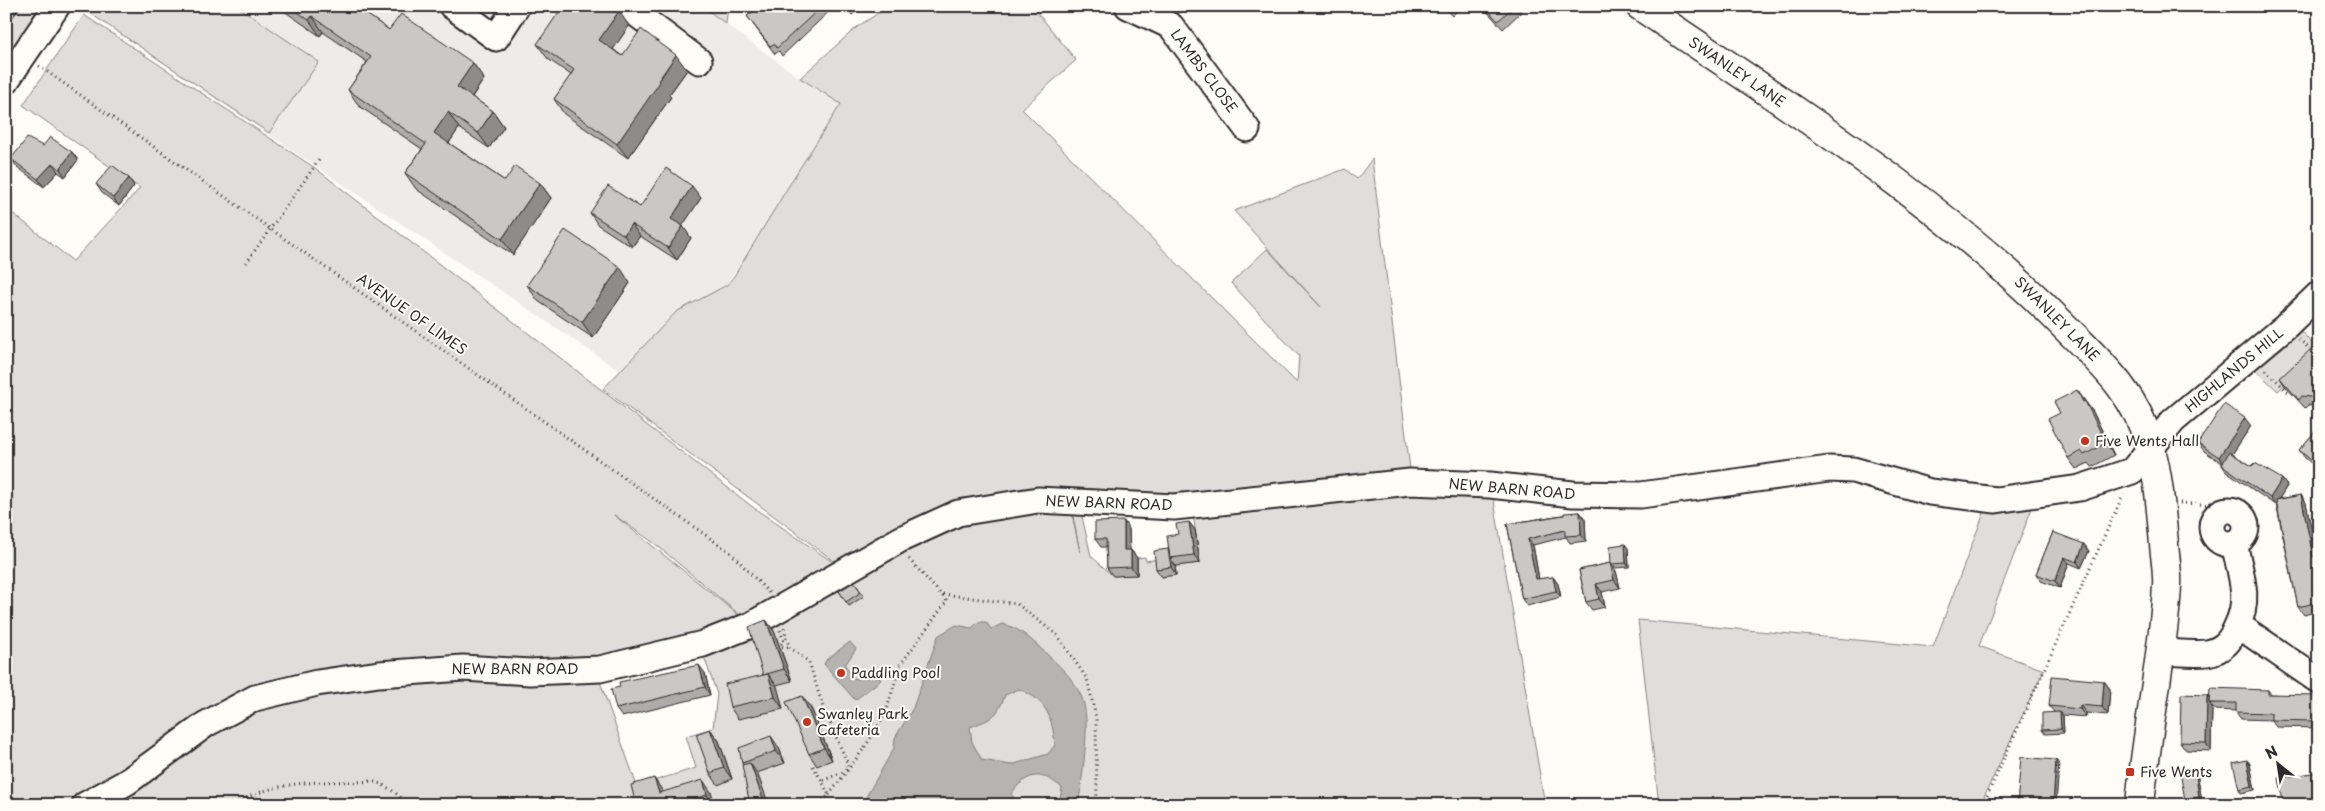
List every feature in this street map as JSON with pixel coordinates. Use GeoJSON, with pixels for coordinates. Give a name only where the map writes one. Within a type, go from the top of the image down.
{"type":"FeatureCollection","features":[{"type":"Feature","properties":{"kind":"main road","name":"SWANLEY LANE"},"geometry":{"type":"LineString","coordinates":[[1640,6],[1890,176],[1980,246],[2038,298],[2106,368],[2129,396],[2140,415],[2151,448],[2161,502],[2168,584],[2140,805]]}},
{"type":"Feature","properties":{"kind":"street"},"geometry":{"type":"LineString","coordinates":[[6,82],[57,6]]}},
{"type":"Feature","properties":{"kind":"street"},"geometry":{"type":"LineString","coordinates":[[452,6],[496,38],[517,6]]}},
{"type":"Feature","properties":{"kind":"street"},"geometry":{"type":"LineString","coordinates":[[626,6],[699,61]]}},
{"type":"Feature","properties":{"kind":"street","name":"LAMBS CLOSE"},"geometry":{"type":"LineString","coordinates":[[1128,6],[1171,26],[1247,129]]}},
{"type":"Feature","properties":{"kind":"street","name":"HIGHLANDS HILL"},"geometry":{"type":"LineString","coordinates":[[2151,448],[2173,421],[2252,356],[2319,294]]}},
{"type":"Feature","properties":{"kind":"street","name":"NEW BARN ROAD"},"geometry":{"type":"LineString","coordinates":[[85,805],[127,782],[206,724],[255,698],[317,683],[379,674],[463,668],[530,672],[600,669],[703,644],[751,625],[901,539],[958,513],[967,511],[1038,500],[1084,500],[1174,507],[1410,482],[1490,485],[1573,494],[1641,495],[1829,469],[1853,470],[1930,492],[1996,500],[2080,488],[2132,471],[2151,448]]}},
{"type":"Feature","properties":{"kind":"street"},"geometry":{"type":"LineString","coordinates":[[2160,652],[2207,653],[2224,645],[2234,636],[2245,610],[2245,597],[2234,543],[2242,538],[2246,531],[2242,517],[2231,510],[2220,513]]}},
{"type":"Feature","properties":{"kind":"street"},"geometry":{"type":"LineString","coordinates":[[2238,625],[2319,681]]}},
{"type":"Feature","properties":{"kind":"path","name":"AVENUE OF LIMES"},"geometry":{"type":"LineString","coordinates":[[25,55],[732,553],[775,599]]}},
{"type":"Feature","properties":{"kind":"path"},"geometry":{"type":"LineString","coordinates":[[246,263],[319,160]]}},
{"type":"Feature","properties":{"kind":"path"},"geometry":{"type":"LineString","coordinates":[[2286,326],[2319,358]]}},
{"type":"Feature","properties":{"kind":"path"},"geometry":{"type":"LineString","coordinates":[[2252,356],[2290,394]]}},
{"type":"Feature","properties":{"kind":"path"},"geometry":{"type":"LineString","coordinates":[[2161,502],[2215,505],[2220,513]]}},
{"type":"Feature","properties":{"kind":"path"},"geometry":{"type":"LineString","coordinates":[[1983,805],[2120,504]]}},
{"type":"Feature","properties":{"kind":"path"},"geometry":{"type":"LineString","coordinates":[[820,805],[829,796],[865,747],[886,712],[900,665],[947,601],[943,594],[1017,604],[1057,635],[1087,679],[1096,717],[1097,805]]}},
{"type":"Feature","properties":{"kind":"path"},"geometry":{"type":"LineString","coordinates":[[782,620],[789,647]]}},
{"type":"Feature","properties":{"kind":"path"},"geometry":{"type":"LineString","coordinates":[[768,650],[784,642],[780,628],[784,627]]}},
{"type":"Feature","properties":{"kind":"path"},"geometry":{"type":"LineString","coordinates":[[776,647],[789,647],[809,662],[822,704],[847,762],[847,770]]}},
{"type":"Feature","properties":{"kind":"path"},"geometry":{"type":"LineString","coordinates":[[812,766],[829,796]]}},
{"type":"Feature","properties":{"kind":"path"},"geometry":{"type":"LineString","coordinates":[[822,781],[847,770]]}},
{"type":"Feature","properties":{"kind":"path"},"geometry":{"type":"LineString","coordinates":[[233,805],[249,795],[273,787],[376,782],[391,790],[410,805]]}},
{"type":"Feature","properties":{"kind":"shaded area"},"geometry":{"type":"Polygon","coordinates":[[[6,6],[47,6],[6,68],[6,6]]]}},
{"type":"Feature","properties":{"kind":"shaded area"},"geometry":{"type":"Polygon","coordinates":[[[78,6],[701,6],[800,78],[843,101],[727,284],[699,301],[675,312],[620,371],[78,6]]]}},
{"type":"Feature","properties":{"kind":"shaded area"},"geometry":{"type":"Polygon","coordinates":[[[79,6],[237,6],[319,62],[269,133],[79,6]]]}},
{"type":"Feature","properties":{"kind":"shaded area"},"geometry":{"type":"Polygon","coordinates":[[[702,6],[728,6],[726,24],[702,6]]]}},
{"type":"Feature","properties":{"kind":"shaded area"},"geometry":{"type":"Polygon","coordinates":[[[889,6],[1032,6],[1076,60],[1022,109],[1297,383],[1299,356],[1231,283],[1267,249],[1321,307],[1234,211],[1345,169],[1357,179],[1372,159],[1411,477],[1206,499],[1039,494],[841,566],[603,389],[676,312],[727,285],[734,276],[841,104],[800,78],[857,27],[889,6]]]}},
{"type":"Feature","properties":{"kind":"shaded area"},"geometry":{"type":"Polygon","coordinates":[[[84,15],[315,168],[754,508],[840,567],[747,621],[616,660],[326,677],[135,768],[71,805],[6,805],[6,208],[73,261],[140,188],[23,105],[84,15]],[[614,515],[741,617],[741,616],[654,543],[614,515]]]}},
{"type":"Feature","properties":{"kind":"shaded area"},"geometry":{"type":"Polygon","coordinates":[[[2296,326],[2319,351],[2319,354],[2278,391],[2251,366],[2296,326]]]}},
{"type":"Feature","properties":{"kind":"shaded area"},"geometry":{"type":"Polygon","coordinates":[[[1492,489],[1545,805],[98,805],[266,699],[448,673],[599,679],[637,786],[696,768],[686,736],[713,728],[717,694],[703,654],[928,530],[1070,505],[1080,552],[1071,506],[1081,512],[1091,556],[1113,576],[1137,575],[1137,558],[1145,557],[1146,561],[1159,559],[1162,577],[1176,575],[1175,566],[1200,563],[1193,514],[1230,507],[1492,489]]]}},
{"type":"Feature","properties":{"kind":"shaded area"},"geometry":{"type":"Polygon","coordinates":[[[2032,508],[1979,646],[2044,670],[1980,805],[1659,805],[1638,620],[1933,647],[1985,510],[2032,508]]]}},
{"type":"Feature","properties":{"kind":"shaded area"},"geometry":{"type":"Polygon","coordinates":[[[978,622],[986,622],[991,629],[1002,624],[1017,630],[1029,638],[1056,663],[1074,683],[1082,698],[1086,721],[1079,805],[1059,805],[1062,788],[1048,778],[1035,776],[1023,781],[1011,794],[1019,805],[867,805],[866,797],[894,748],[895,738],[913,708],[938,636],[956,625],[972,628],[978,622]],[[1019,689],[1005,695],[999,709],[992,717],[970,727],[972,742],[982,760],[1011,765],[1048,754],[1055,745],[1050,718],[1042,704],[1019,689]]]}},
{"type":"Feature","properties":{"kind":"shaded area","name":"Paddling Pool"},"geometry":{"type":"Polygon","coordinates":[[[850,642],[856,649],[845,665],[854,678],[859,679],[872,669],[881,680],[855,700],[824,664],[827,659],[850,642]]]}},
{"type":"Feature","properties":{"kind":"building"},"geometry":{"type":"Polygon","coordinates":[[[289,6],[355,6],[389,30],[401,14],[473,63],[457,87],[493,111],[478,133],[448,112],[434,133],[505,181],[515,166],[540,183],[502,239],[405,173],[426,144],[348,90],[371,57],[312,16],[309,20],[289,6]]]}},
{"type":"Feature","properties":{"kind":"building"},"geometry":{"type":"Polygon","coordinates":[[[563,6],[611,6],[619,11],[599,40],[622,56],[641,29],[676,55],[658,81],[660,82],[617,144],[554,99],[574,70],[537,44],[563,6]]]}},
{"type":"Feature","properties":{"kind":"building"},"geometry":{"type":"Polygon","coordinates":[[[760,6],[822,6],[777,48],[774,44],[770,46],[747,16],[760,6]]]}},
{"type":"Feature","properties":{"kind":"building"},"geometry":{"type":"Polygon","coordinates":[[[1484,6],[1514,6],[1498,21],[1484,6]]]}},
{"type":"Feature","properties":{"kind":"building"},"geometry":{"type":"Polygon","coordinates":[[[50,137],[72,152],[60,169],[53,163],[38,179],[11,159],[27,138],[43,146],[50,137]]]}},
{"type":"Feature","properties":{"kind":"building"},"geometry":{"type":"Polygon","coordinates":[[[112,165],[129,178],[113,198],[96,184],[112,165]]]}},
{"type":"Feature","properties":{"kind":"building"},"geometry":{"type":"Polygon","coordinates":[[[666,168],[692,186],[671,219],[683,226],[668,248],[631,224],[624,235],[590,213],[608,186],[640,207],[666,168]]]}},
{"type":"Feature","properties":{"kind":"building"},"geometry":{"type":"Polygon","coordinates":[[[565,230],[620,267],[582,322],[527,285],[565,230]]]}},
{"type":"Feature","properties":{"kind":"building"},"geometry":{"type":"Polygon","coordinates":[[[2310,350],[2319,357],[2319,381],[2315,385],[2319,390],[2319,398],[2302,396],[2299,400],[2280,378],[2310,350]]]}},
{"type":"Feature","properties":{"kind":"building","name":"Five Wents Hall"},"geometry":{"type":"Polygon","coordinates":[[[2077,390],[2083,402],[2085,401],[2106,443],[2084,455],[2081,451],[2068,458],[2048,419],[2060,413],[2054,402],[2077,390]]]}},
{"type":"Feature","properties":{"kind":"building"},"geometry":{"type":"Polygon","coordinates":[[[2224,404],[2245,418],[2219,457],[2198,443],[2224,404]]]}},
{"type":"Feature","properties":{"kind":"building"},"geometry":{"type":"Polygon","coordinates":[[[2319,427],[2319,465],[2318,466],[2299,450],[2319,427]]]}},
{"type":"Feature","properties":{"kind":"building"},"geometry":{"type":"Polygon","coordinates":[[[2229,452],[2252,466],[2255,463],[2282,479],[2270,498],[2222,465],[2229,452]]]}},
{"type":"Feature","properties":{"kind":"building"},"geometry":{"type":"Polygon","coordinates":[[[2301,495],[2313,557],[2319,556],[2319,574],[2313,575],[2319,602],[2298,607],[2276,500],[2301,495]]]}},
{"type":"Feature","properties":{"kind":"building"},"geometry":{"type":"Polygon","coordinates":[[[1580,512],[1581,535],[1565,536],[1565,530],[1528,539],[1536,579],[1553,577],[1556,591],[1522,599],[1507,524],[1564,515],[1564,513],[1580,512]]]}},
{"type":"Feature","properties":{"kind":"building"},"geometry":{"type":"Polygon","coordinates":[[[1124,521],[1124,550],[1131,550],[1131,567],[1107,568],[1106,539],[1095,539],[1095,522],[1124,521]]]}},
{"type":"Feature","properties":{"kind":"building"},"geometry":{"type":"Polygon","coordinates":[[[1189,522],[1194,555],[1170,558],[1167,536],[1178,534],[1176,524],[1189,522]]]}},
{"type":"Feature","properties":{"kind":"building"},"geometry":{"type":"Polygon","coordinates":[[[2053,532],[2084,544],[2077,562],[2064,557],[2055,581],[2036,574],[2053,532]]]}},
{"type":"Feature","properties":{"kind":"building"},"geometry":{"type":"Polygon","coordinates":[[[1625,544],[1626,563],[1611,564],[1610,546],[1625,544]]]}},
{"type":"Feature","properties":{"kind":"building"},"geometry":{"type":"Polygon","coordinates":[[[1168,549],[1171,567],[1156,569],[1154,551],[1168,549]]]}},
{"type":"Feature","properties":{"kind":"building"},"geometry":{"type":"Polygon","coordinates":[[[1610,563],[1614,580],[1596,584],[1599,599],[1586,602],[1579,570],[1610,563]]]}},
{"type":"Feature","properties":{"kind":"building"},"geometry":{"type":"Polygon","coordinates":[[[854,582],[861,592],[846,602],[839,591],[854,582]]]}},
{"type":"Feature","properties":{"kind":"building"},"geometry":{"type":"Polygon","coordinates":[[[766,620],[784,669],[763,675],[749,627],[766,620]]]}},
{"type":"Feature","properties":{"kind":"building"},"geometry":{"type":"Polygon","coordinates":[[[699,665],[705,687],[616,709],[611,689],[620,687],[619,682],[699,665]]]}},
{"type":"Feature","properties":{"kind":"building"},"geometry":{"type":"Polygon","coordinates":[[[768,674],[775,697],[730,707],[725,684],[768,674]]]}},
{"type":"Feature","properties":{"kind":"building"},"geometry":{"type":"Polygon","coordinates":[[[2052,676],[2104,681],[2102,707],[2080,705],[2080,709],[2049,706],[2052,676]]]}},
{"type":"Feature","properties":{"kind":"building"},"geometry":{"type":"Polygon","coordinates":[[[2210,688],[2268,690],[2268,694],[2317,695],[2316,721],[2271,720],[2271,713],[2236,712],[2236,703],[2209,703],[2210,688]]]}},
{"type":"Feature","properties":{"kind":"building"},"geometry":{"type":"Polygon","coordinates":[[[2181,694],[2207,695],[2206,743],[2180,742],[2181,694]]]}},
{"type":"Feature","properties":{"kind":"building"},"geometry":{"type":"Polygon","coordinates":[[[802,696],[824,748],[809,754],[786,702],[802,696]]]}},
{"type":"Feature","properties":{"kind":"building"},"geometry":{"type":"Polygon","coordinates":[[[2060,712],[2061,729],[2042,730],[2042,713],[2060,712]]]}},
{"type":"Feature","properties":{"kind":"building"},"geometry":{"type":"Polygon","coordinates":[[[710,729],[724,768],[710,773],[696,734],[710,729]]]}},
{"type":"Feature","properties":{"kind":"building"},"geometry":{"type":"Polygon","coordinates":[[[771,736],[776,751],[742,763],[739,748],[771,736]]]}},
{"type":"Feature","properties":{"kind":"building"},"geometry":{"type":"Polygon","coordinates":[[[2021,757],[2056,760],[2053,805],[2017,805],[2021,757]]]}},
{"type":"Feature","properties":{"kind":"building"},"geometry":{"type":"Polygon","coordinates":[[[2247,760],[2252,786],[2239,789],[2233,763],[2247,760]]]}},
{"type":"Feature","properties":{"kind":"building"},"geometry":{"type":"Polygon","coordinates":[[[750,763],[765,805],[750,805],[742,765],[750,763]]]}},
{"type":"Feature","properties":{"kind":"building"},"geometry":{"type":"Polygon","coordinates":[[[2195,769],[2199,797],[2185,800],[2180,772],[2195,769]]]}},
{"type":"Feature","properties":{"kind":"building"},"geometry":{"type":"Polygon","coordinates":[[[2319,772],[2318,805],[2268,805],[2283,802],[2279,778],[2319,772]]]}},
{"type":"Feature","properties":{"kind":"building"},"geometry":{"type":"Polygon","coordinates":[[[654,778],[659,793],[703,780],[707,795],[674,805],[636,805],[631,785],[654,778]]]}},
{"type":"Feature","properties":{"kind":"place","name":"Five Wents Hall"},"geometry":{"type":"Point","coordinates":[2085,441]}},
{"type":"Feature","properties":{"kind":"place","name":"Paddling Pool"},"geometry":{"type":"Point","coordinates":[841,673]}},
{"type":"Feature","properties":{"kind":"place","name":"Swanley Park Cafeteria"},"geometry":{"type":"Point","coordinates":[807,722]}},
{"type":"Feature","properties":{"kind":"place","name":"Five Wents"},"geometry":{"type":"Point","coordinates":[2130,772]}}]}
